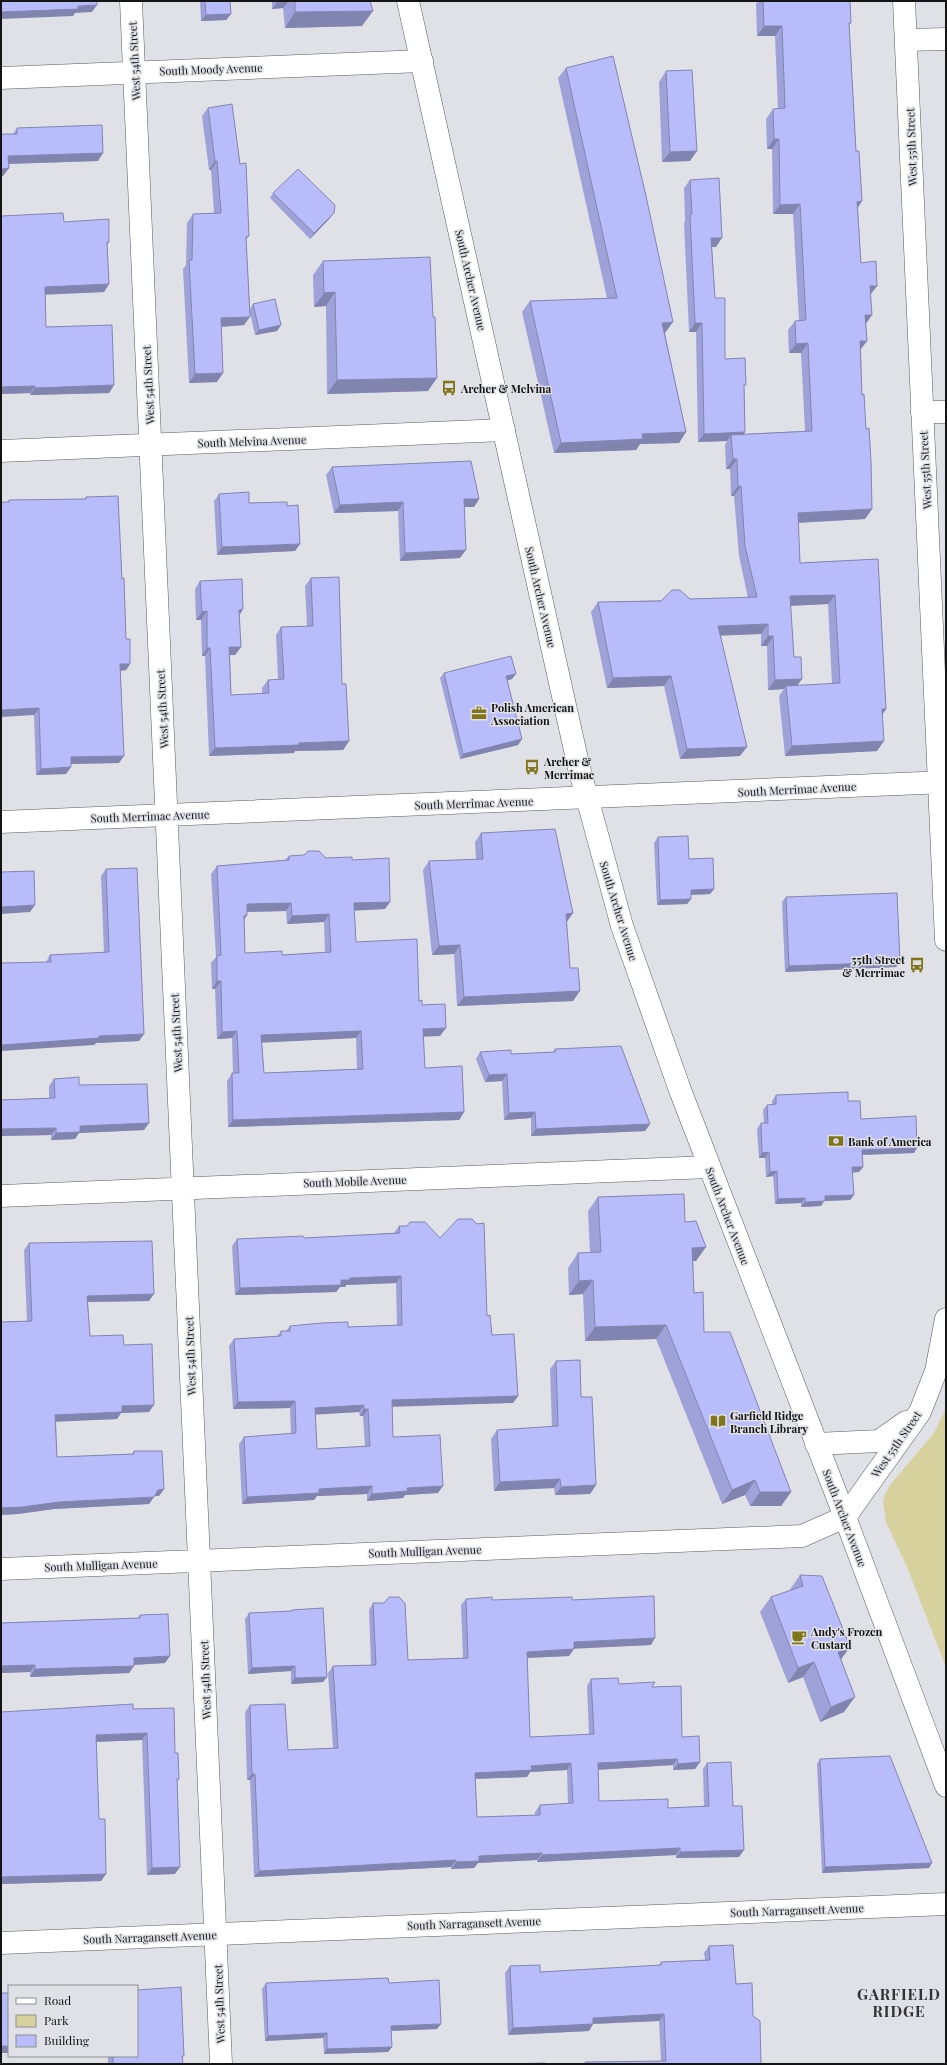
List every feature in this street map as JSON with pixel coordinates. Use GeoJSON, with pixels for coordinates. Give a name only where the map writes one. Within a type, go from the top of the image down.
{"type":"FeatureCollection","features":[{"type":"Feature","properties":{"kind":"street","name":"West 54th Street"},"geometry":{"type":"LineString","coordinates":[[131,1],[221,2064]]}},
{"type":"Feature","properties":{"kind":"street","name":"South Archer Avenue"},"geometry":{"type":"LineString","coordinates":[[408,1],[586,798],[625,933],[657,1027],[709,1167],[845,1517],[946,1786]]}},
{"type":"Feature","properties":{"kind":"street","name":"West 55th Street"},"geometry":{"type":"LineString","coordinates":[[904,1],[922,412],[943,783],[946,940]]}},
{"type":"Feature","properties":{"kind":"street"},"geometry":{"type":"LineString","coordinates":[[906,40],[946,39]]}},
{"type":"Feature","properties":{"kind":"street","name":"South Moody Avenue"},"geometry":{"type":"LineString","coordinates":[[1,78],[422,61]]}},
{"type":"Feature","properties":{"kind":"street"},"geometry":{"type":"LineString","coordinates":[[922,412],[946,412]]}},
{"type":"Feature","properties":{"kind":"street","name":"South Melvina Avenue"},"geometry":{"type":"LineString","coordinates":[[1,451],[504,430]]}},
{"type":"Feature","properties":{"kind":"street","name":"South Merrimac Avenue"},"geometry":{"type":"LineString","coordinates":[[1,822],[943,783]]}},
{"type":"Feature","properties":{"kind":"street","name":"South Mobile Avenue"},"geometry":{"type":"LineString","coordinates":[[1,1196],[709,1167]]}},
{"type":"Feature","properties":{"kind":"street","name":"West 55th Street"},"geometry":{"type":"LineString","coordinates":[[845,1517],[920,1412],[936,1371],[946,1318]]}},
{"type":"Feature","properties":{"kind":"street"},"geometry":{"type":"LineString","coordinates":[[816,1444],[879,1441],[920,1412]]}},
{"type":"Feature","properties":{"kind":"street","name":"South Mulligan Avenue"},"geometry":{"type":"LineString","coordinates":[[1,1569],[802,1536],[845,1517]]}},
{"type":"Feature","properties":{"kind":"street","name":"South Narragansett Avenue"},"geometry":{"type":"LineString","coordinates":[[1,1943],[946,1904]]}},
{"type":"Feature","properties":{"kind":"green space"},"geometry":{"type":"Polygon","coordinates":[[[946,1408],[946,1667],[907,1567],[886,1522],[883,1501],[891,1484],[934,1433],[946,1408]]]}},
{"type":"Feature","properties":{"kind":"building"},"geometry":{"type":"Polygon","coordinates":[[[1,1],[97,1],[97,5],[78,6],[78,9],[1,12],[1,1]]]}},
{"type":"Feature","properties":{"kind":"building"},"geometry":{"type":"Polygon","coordinates":[[[205,1],[230,1],[231,14],[206,15],[205,1]]]}},
{"type":"Feature","properties":{"kind":"building"},"geometry":{"type":"Polygon","coordinates":[[[295,1],[370,1],[373,11],[295,12],[295,1]]]}},
{"type":"Feature","properties":{"kind":"building"},"geometry":{"type":"Polygon","coordinates":[[[763,1],[850,1],[851,23],[849,23],[856,151],[859,151],[862,201],[857,202],[861,263],[876,261],[877,286],[870,286],[872,315],[865,315],[867,341],[860,341],[862,395],[864,394],[866,429],[869,428],[872,509],[798,513],[800,563],[878,559],[886,709],[882,709],[884,741],[792,746],[786,686],[840,683],[835,595],[790,596],[794,657],[801,657],[802,679],[775,680],[773,636],[768,636],[768,624],[718,626],[747,747],[687,749],[671,676],[613,678],[598,602],[661,601],[672,590],[680,590],[690,599],[757,597],[745,546],[741,486],[738,486],[737,459],[733,459],[731,435],[812,431],[808,343],[796,344],[795,321],[806,320],[800,204],[780,205],[779,139],[774,139],[773,109],[785,108],[782,26],[764,26],[763,1]]]}},
{"type":"Feature","properties":{"kind":"building"},"geometry":{"type":"Polygon","coordinates":[[[613,56],[646,196],[673,322],[662,323],[686,432],[642,434],[643,439],[561,443],[530,301],[617,298],[566,68],[613,56]]]}},
{"type":"Feature","properties":{"kind":"building"},"geometry":{"type":"Polygon","coordinates":[[[692,70],[697,151],[670,152],[666,71],[692,70]]]}},
{"type":"Feature","properties":{"kind":"building"},"geometry":{"type":"Polygon","coordinates":[[[232,104],[240,164],[246,163],[249,236],[246,237],[250,317],[221,318],[223,373],[195,374],[189,260],[192,260],[193,214],[221,213],[217,161],[215,161],[208,108],[232,104]]]}},
{"type":"Feature","properties":{"kind":"building"},"geometry":{"type":"Polygon","coordinates":[[[102,125],[103,153],[8,156],[9,168],[1,169],[1,134],[17,134],[17,128],[102,125]]]}},
{"type":"Feature","properties":{"kind":"building"},"geometry":{"type":"Polygon","coordinates":[[[298,169],[335,205],[334,213],[314,233],[273,193],[298,169]]]}},
{"type":"Feature","properties":{"kind":"building"},"geometry":{"type":"Polygon","coordinates":[[[719,178],[722,238],[711,238],[715,298],[725,298],[725,359],[745,358],[745,432],[704,434],[702,323],[695,323],[690,215],[692,214],[690,180],[719,178]]]}},
{"type":"Feature","properties":{"kind":"building"},"geometry":{"type":"Polygon","coordinates":[[[63,213],[64,222],[109,219],[109,242],[107,242],[109,284],[45,287],[46,327],[112,325],[114,385],[35,388],[35,386],[1,387],[1,216],[63,213]]]}},
{"type":"Feature","properties":{"kind":"building"},"geometry":{"type":"Polygon","coordinates":[[[430,257],[433,317],[435,317],[437,378],[337,380],[335,292],[324,293],[323,261],[430,257]]]}},
{"type":"Feature","properties":{"kind":"building"},"geometry":{"type":"Polygon","coordinates":[[[275,299],[281,325],[259,330],[253,304],[275,299]]]}},
{"type":"Feature","properties":{"kind":"building"},"geometry":{"type":"Polygon","coordinates":[[[471,461],[479,499],[464,499],[466,550],[405,553],[403,502],[340,505],[332,467],[471,461]]]}},
{"type":"Feature","properties":{"kind":"building"},"geometry":{"type":"Polygon","coordinates":[[[249,492],[249,503],[287,502],[287,506],[298,505],[300,544],[222,547],[219,494],[249,492]]]}},
{"type":"Feature","properties":{"kind":"building"},"geometry":{"type":"Polygon","coordinates":[[[118,496],[122,579],[124,578],[126,639],[130,639],[130,664],[120,664],[124,756],[71,757],[71,767],[41,769],[39,708],[1,710],[1,502],[9,502],[9,500],[86,499],[86,497],[118,496]]]}},
{"type":"Feature","properties":{"kind":"building"},"geometry":{"type":"Polygon","coordinates":[[[339,577],[342,684],[346,684],[349,741],[299,743],[299,745],[215,748],[210,648],[207,648],[207,611],[202,612],[200,581],[242,579],[243,609],[239,610],[241,647],[229,647],[231,695],[269,693],[268,680],[284,679],[281,627],[313,626],[311,578],[339,577]]]}},
{"type":"Feature","properties":{"kind":"building","name":"Polish American Association"},"geometry":{"type":"Polygon","coordinates":[[[511,656],[516,674],[506,676],[522,739],[463,754],[444,673],[511,656]]]}},
{"type":"Feature","properties":{"kind":"building"},"geometry":{"type":"Polygon","coordinates":[[[555,829],[573,913],[566,914],[570,968],[578,968],[580,991],[464,997],[460,945],[439,946],[429,861],[483,859],[481,833],[555,829]]]}},
{"type":"Feature","properties":{"kind":"building"},"geometry":{"type":"Polygon","coordinates":[[[688,836],[689,859],[713,858],[714,889],[691,890],[691,899],[660,900],[658,837],[688,836]]]}},
{"type":"Feature","properties":{"kind":"building"},"geometry":{"type":"Polygon","coordinates":[[[308,851],[319,851],[326,858],[352,857],[352,860],[389,858],[390,902],[354,903],[356,942],[417,939],[419,1001],[422,1000],[422,1005],[445,1004],[446,1028],[423,1029],[425,1068],[462,1066],[464,1112],[233,1120],[232,1073],[239,1073],[237,1031],[222,1032],[221,981],[217,981],[217,956],[221,955],[217,866],[289,860],[289,856],[304,855],[308,851]],[[291,903],[247,904],[247,915],[244,916],[245,953],[282,951],[282,955],[331,952],[329,914],[292,916],[291,903]],[[361,1031],[261,1035],[264,1073],[363,1069],[361,1031]]]}},
{"type":"Feature","properties":{"kind":"building"},"geometry":{"type":"Polygon","coordinates":[[[137,868],[144,1034],[99,1036],[99,1038],[1,1045],[1,963],[51,962],[50,955],[109,952],[106,869],[137,868]]]}},
{"type":"Feature","properties":{"kind":"building"},"geometry":{"type":"Polygon","coordinates":[[[34,871],[35,905],[1,907],[1,872],[34,871]]]}},
{"type":"Feature","properties":{"kind":"building"},"geometry":{"type":"Polygon","coordinates":[[[897,893],[900,962],[789,966],[786,897],[897,893]]]}},
{"type":"Feature","properties":{"kind":"building"},"geometry":{"type":"Polygon","coordinates":[[[621,1046],[650,1124],[536,1129],[535,1112],[509,1113],[507,1074],[489,1075],[480,1052],[511,1050],[511,1054],[555,1052],[555,1049],[621,1046]]]}},
{"type":"Feature","properties":{"kind":"building"},"geometry":{"type":"Polygon","coordinates":[[[79,1077],[79,1085],[147,1084],[149,1123],[80,1126],[80,1132],[56,1133],[56,1128],[1,1129],[1,1100],[55,1098],[54,1079],[79,1077]]]}},
{"type":"Feature","properties":{"kind":"building","name":"Bank of America"},"geometry":{"type":"Polygon","coordinates":[[[848,1092],[848,1101],[860,1101],[861,1119],[916,1116],[917,1148],[862,1150],[863,1167],[852,1167],[854,1195],[825,1196],[825,1201],[805,1202],[805,1198],[778,1199],[777,1171],[770,1172],[769,1152],[762,1153],[761,1123],[768,1123],[767,1105],[776,1104],[776,1095],[848,1092]]]}},
{"type":"Feature","properties":{"kind":"building"},"geometry":{"type":"Polygon","coordinates":[[[684,1194],[685,1222],[696,1221],[706,1247],[692,1248],[694,1293],[703,1292],[704,1332],[730,1332],[791,1492],[760,1492],[755,1480],[732,1490],[666,1325],[595,1327],[593,1280],[579,1281],[578,1253],[601,1252],[598,1197],[684,1194]]]}},
{"type":"Feature","properties":{"kind":"building"},"geometry":{"type":"Polygon","coordinates":[[[458,1219],[472,1219],[477,1224],[484,1223],[487,1316],[490,1315],[492,1335],[514,1334],[518,1396],[392,1400],[393,1437],[440,1435],[443,1486],[407,1488],[408,1491],[372,1494],[372,1486],[319,1489],[319,1493],[247,1497],[244,1437],[296,1433],[295,1401],[238,1402],[234,1339],[281,1336],[281,1331],[290,1331],[290,1326],[322,1323],[348,1322],[348,1327],[402,1325],[401,1276],[350,1278],[350,1280],[341,1280],[341,1285],[240,1288],[237,1239],[303,1236],[304,1238],[400,1233],[399,1226],[407,1226],[410,1222],[425,1222],[440,1238],[458,1219]],[[364,1405],[315,1408],[317,1449],[370,1446],[368,1409],[364,1409],[364,1405]]]}},
{"type":"Feature","properties":{"kind":"building"},"geometry":{"type":"Polygon","coordinates":[[[152,1241],[154,1294],[87,1296],[90,1336],[123,1335],[124,1345],[152,1344],[154,1405],[122,1406],[122,1412],[55,1415],[57,1457],[134,1454],[134,1451],[162,1451],[164,1489],[158,1490],[154,1497],[59,1502],[23,1507],[1,1508],[1,1322],[32,1321],[29,1243],[152,1241]]]}},
{"type":"Feature","properties":{"kind":"building"},"geometry":{"type":"Polygon","coordinates":[[[580,1360],[581,1397],[592,1397],[596,1485],[561,1487],[560,1479],[500,1482],[497,1430],[558,1426],[556,1361],[580,1360]]]}},
{"type":"Feature","properties":{"kind":"building","name":"Andy's Frozen Custard"},"geometry":{"type":"Polygon","coordinates":[[[800,1575],[822,1576],[850,1647],[838,1652],[855,1697],[831,1707],[814,1662],[798,1668],[771,1597],[803,1586],[800,1575]]]}},
{"type":"Feature","properties":{"kind":"building"},"geometry":{"type":"Polygon","coordinates":[[[654,1596],[655,1638],[574,1642],[574,1649],[527,1652],[530,1737],[594,1734],[591,1679],[618,1678],[619,1684],[655,1682],[652,1687],[681,1686],[682,1737],[699,1736],[700,1762],[678,1764],[677,1759],[598,1763],[599,1801],[668,1799],[668,1808],[709,1806],[707,1763],[731,1762],[733,1806],[742,1806],[744,1850],[680,1852],[680,1848],[542,1855],[542,1853],[479,1856],[479,1861],[456,1862],[456,1860],[259,1871],[255,1774],[252,1774],[250,1705],[285,1704],[288,1750],[338,1748],[333,1666],[376,1665],[373,1603],[384,1603],[389,1597],[399,1597],[405,1603],[408,1660],[468,1658],[466,1599],[492,1597],[492,1600],[572,1597],[572,1600],[654,1596]],[[571,1763],[531,1766],[532,1770],[475,1773],[477,1817],[540,1815],[540,1805],[573,1803],[571,1763]]]}},
{"type":"Feature","properties":{"kind":"building"},"geometry":{"type":"Polygon","coordinates":[[[323,1608],[327,1677],[295,1678],[295,1666],[252,1668],[249,1613],[323,1608]]]}},
{"type":"Feature","properties":{"kind":"building"},"geometry":{"type":"Polygon","coordinates":[[[168,1614],[170,1656],[134,1658],[134,1666],[35,1669],[35,1665],[1,1666],[1,1623],[140,1618],[140,1615],[168,1614]]]}},
{"type":"Feature","properties":{"kind":"building"},"geometry":{"type":"Polygon","coordinates":[[[133,1704],[133,1709],[174,1708],[175,1753],[178,1753],[179,1779],[177,1779],[180,1867],[152,1868],[147,1733],[96,1735],[99,1819],[105,1819],[106,1874],[1,1877],[1,1712],[133,1704]]]}},
{"type":"Feature","properties":{"kind":"building"},"geometry":{"type":"Polygon","coordinates":[[[890,1756],[932,1863],[825,1867],[820,1759],[890,1756]]]}},
{"type":"Feature","properties":{"kind":"building"},"geometry":{"type":"Polygon","coordinates":[[[733,1945],[736,1984],[752,1983],[753,2016],[760,2021],[761,2064],[586,2064],[585,2062],[666,2061],[664,2014],[593,2018],[593,2024],[513,2028],[510,1966],[540,1965],[540,1972],[661,1965],[661,1962],[710,1960],[709,1946],[733,1945]]]}},
{"type":"Feature","properties":{"kind":"building"},"geometry":{"type":"Polygon","coordinates":[[[388,1978],[389,1983],[439,1980],[441,2024],[391,2026],[392,2047],[327,2049],[327,2033],[268,2036],[266,1983],[388,1978]]]}},
{"type":"Feature","properties":{"kind":"building"},"geometry":{"type":"Polygon","coordinates":[[[181,1987],[184,2056],[182,2056],[183,2064],[113,2064],[113,2057],[138,2057],[138,1990],[181,1987]]]}},
{"type":"Feature","properties":{"kind":"building"},"geometry":{"type":"Polygon","coordinates":[[[1,1993],[8,1993],[8,2046],[1,2046],[1,1993]]]}},
{"type":"Feature","properties":{"kind":"building"},"geometry":{"type":"Polygon","coordinates":[[[545,2063],[545,2064],[507,2064],[545,2063]]]}},
{"type":"Feature","properties":{"kind":"place","name":"Archer & Melvina"},"geometry":{"type":"Point","coordinates":[449,388]}},
{"type":"Feature","properties":{"kind":"place","name":"Polish American Association"},"geometry":{"type":"Point","coordinates":[479,713]}},
{"type":"Feature","properties":{"kind":"place","name":"Archer & Merrimac"},"geometry":{"type":"Point","coordinates":[532,767]}},
{"type":"Feature","properties":{"kind":"place","name":"55th Street & Merrimac"},"geometry":{"type":"Point","coordinates":[917,965]}},
{"type":"Feature","properties":{"kind":"place","name":"Bank of America"},"geometry":{"type":"Point","coordinates":[836,1141]}},
{"type":"Feature","properties":{"kind":"place","name":"Garfield Ridge Branch Library"},"geometry":{"type":"Point","coordinates":[718,1421]}},
{"type":"Feature","properties":{"kind":"place","name":"Andy's Frozen Custard"},"geometry":{"type":"Point","coordinates":[799,1637]}},
{"type":"Feature","properties":{"kind":"district","name":"GARFIELD RIDGE"},"geometry":{"type":"Point","coordinates":[899,2002]}}]}
